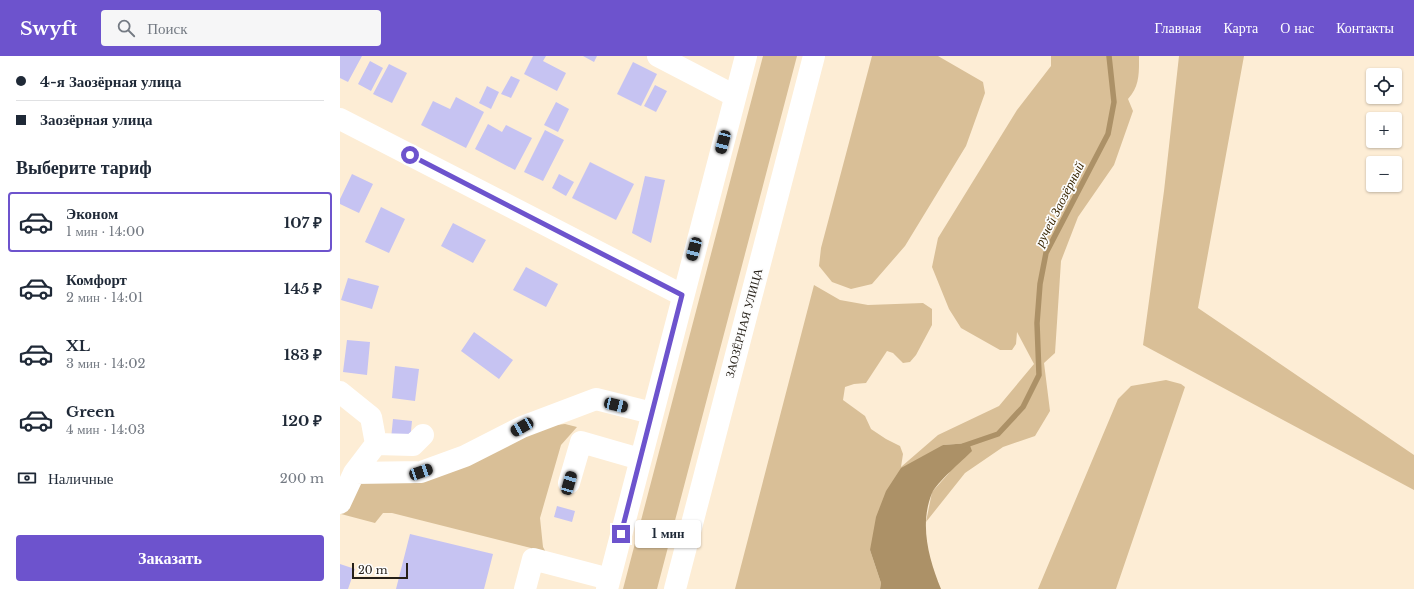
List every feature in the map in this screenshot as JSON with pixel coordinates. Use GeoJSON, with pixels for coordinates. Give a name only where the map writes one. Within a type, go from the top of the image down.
{"type":"FeatureCollection","features":[{"type":"Feature","properties":{"kind":"main road"},"geometry":{"type":"LineString","coordinates":[[658,56],[735,96]]}},
{"type":"Feature","properties":{"kind":"main road"},"geometry":{"type":"LineString","coordinates":[[525,589],[533,559],[608,584],[682,295],[746,56]]}},
{"type":"Feature","properties":{"kind":"main road","name":"ЗАОЗЁРНАЯ УЛИЦА"},"geometry":{"type":"LineString","coordinates":[[675,589],[814,56]]}},
{"type":"Feature","properties":{"kind":"main road"},"geometry":{"type":"LineString","coordinates":[[340,119],[682,295]]}},
{"type":"Feature","properties":{"kind":"main road"},"geometry":{"type":"LineString","coordinates":[[340,392],[371,417],[376,444],[354,473],[340,501]]}},
{"type":"Feature","properties":{"kind":"main road"},"geometry":{"type":"LineString","coordinates":[[354,473],[421,472],[465,456],[522,427],[596,399],[652,413]]}},
{"type":"Feature","properties":{"kind":"main road"},"geometry":{"type":"LineString","coordinates":[[376,444],[413,445],[422,435]]}},
{"type":"Feature","properties":{"kind":"main road"},"geometry":{"type":"LineString","coordinates":[[569,483],[580,442],[640,459]]}},
{"type":"Feature","properties":{"kind":"shaded area"},"geometry":{"type":"Polygon","coordinates":[[[763,56],[797,56],[657,589],[623,589],[763,56]]]}},
{"type":"Feature","properties":{"kind":"shaded area"},"geometry":{"type":"Polygon","coordinates":[[[872,56],[938,56],[983,82],[985,93],[966,146],[905,246],[872,284],[851,289],[832,282],[819,266],[821,248],[872,56]]]}},
{"type":"Feature","properties":{"kind":"shaded area"},"geometry":{"type":"Polygon","coordinates":[[[1051,56],[1139,56],[1139,73],[1135,89],[1128,99],[1133,111],[1114,165],[1078,217],[1061,261],[1055,353],[1044,363],[1050,411],[1035,436],[1003,447],[965,473],[926,522],[932,492],[949,473],[969,443],[943,445],[870,550],[881,583],[880,589],[735,589],[814,285],[840,300],[868,305],[923,303],[932,309],[932,325],[916,355],[910,362],[903,363],[893,353],[887,351],[866,383],[854,384],[845,387],[843,400],[865,416],[871,429],[900,446],[903,454],[901,467],[938,435],[999,406],[1034,364],[1017,332],[1016,344],[1012,350],[1000,350],[961,328],[949,309],[932,267],[938,238],[1017,110],[1051,66],[1051,56]]]}},
{"type":"Feature","properties":{"kind":"shaded area"},"geometry":{"type":"Polygon","coordinates":[[[1179,56],[1244,56],[1198,308],[1414,455],[1414,490],[1143,345],[1164,191],[1179,56]]]}},
{"type":"Feature","properties":{"kind":"shaded area"},"geometry":{"type":"Polygon","coordinates":[[[1166,380],[1181,384],[1185,387],[1116,589],[1038,589],[1118,399],[1131,386],[1166,380]]]}},
{"type":"Feature","properties":{"kind":"shaded area"},"geometry":{"type":"Polygon","coordinates":[[[565,424],[577,427],[561,445],[540,518],[543,547],[549,558],[536,554],[531,548],[392,513],[383,513],[375,523],[341,514],[354,486],[369,476],[538,427],[565,424]]]}},
{"type":"Feature","properties":{"kind":"shaded area"},"geometry":{"type":"Polygon","coordinates":[[[969,443],[972,451],[939,483],[932,493],[928,505],[926,517],[927,542],[929,554],[941,589],[880,589],[881,583],[870,550],[876,517],[886,491],[901,468],[943,445],[969,443]]]}},
{"type":"Feature","properties":{"kind":"building"},"geometry":{"type":"Polygon","coordinates":[[[340,56],[362,56],[348,82],[340,78],[340,56]]]}},
{"type":"Feature","properties":{"kind":"building"},"geometry":{"type":"Polygon","coordinates":[[[533,56],[546,56],[543,61],[566,73],[557,91],[524,74],[533,56]]]}},
{"type":"Feature","properties":{"kind":"building"},"geometry":{"type":"Polygon","coordinates":[[[583,56],[597,56],[594,62],[583,56]]]}},
{"type":"Feature","properties":{"kind":"building"},"geometry":{"type":"Polygon","coordinates":[[[370,61],[383,68],[371,91],[358,84],[370,61]]]}},
{"type":"Feature","properties":{"kind":"building"},"geometry":{"type":"Polygon","coordinates":[[[633,62],[657,74],[641,106],[617,94],[633,62]]]}},
{"type":"Feature","properties":{"kind":"building"},"geometry":{"type":"Polygon","coordinates":[[[389,64],[407,73],[392,103],[373,94],[389,64]]]}},
{"type":"Feature","properties":{"kind":"building"},"geometry":{"type":"Polygon","coordinates":[[[511,76],[520,80],[511,98],[501,94],[511,76]]]}},
{"type":"Feature","properties":{"kind":"building"},"geometry":{"type":"Polygon","coordinates":[[[655,85],[667,91],[656,112],[644,106],[655,85]]]}},
{"type":"Feature","properties":{"kind":"building"},"geometry":{"type":"Polygon","coordinates":[[[487,86],[499,92],[491,109],[479,103],[487,86]]]}},
{"type":"Feature","properties":{"kind":"building"},"geometry":{"type":"Polygon","coordinates":[[[456,97],[484,112],[466,148],[421,125],[433,101],[450,109],[456,97]]]}},
{"type":"Feature","properties":{"kind":"building"},"geometry":{"type":"Polygon","coordinates":[[[556,102],[569,109],[558,132],[544,125],[556,102]]]}},
{"type":"Feature","properties":{"kind":"building"},"geometry":{"type":"Polygon","coordinates":[[[488,124],[502,132],[506,125],[532,138],[515,170],[475,149],[488,124]]]}},
{"type":"Feature","properties":{"kind":"building"},"geometry":{"type":"Polygon","coordinates":[[[545,130],[564,140],[543,181],[524,172],[545,130]]]}},
{"type":"Feature","properties":{"kind":"building"},"geometry":{"type":"Polygon","coordinates":[[[590,162],[634,184],[616,220],[572,198],[590,162]]]}},
{"type":"Feature","properties":{"kind":"building"},"geometry":{"type":"Polygon","coordinates":[[[352,174],[373,184],[359,213],[340,204],[340,199],[352,174]]]}},
{"type":"Feature","properties":{"kind":"building"},"geometry":{"type":"Polygon","coordinates":[[[559,174],[574,182],[566,196],[552,188],[559,174]]]}},
{"type":"Feature","properties":{"kind":"building"},"geometry":{"type":"Polygon","coordinates":[[[645,176],[665,180],[651,243],[632,233],[645,176]]]}},
{"type":"Feature","properties":{"kind":"building"},"geometry":{"type":"Polygon","coordinates":[[[381,207],[405,219],[389,253],[365,242],[381,207]]]}},
{"type":"Feature","properties":{"kind":"building"},"geometry":{"type":"Polygon","coordinates":[[[453,223],[486,240],[473,263],[441,246],[453,223]]]}},
{"type":"Feature","properties":{"kind":"building"},"geometry":{"type":"Polygon","coordinates":[[[526,267],[558,284],[546,307],[513,290],[526,267]]]}},
{"type":"Feature","properties":{"kind":"building"},"geometry":{"type":"Polygon","coordinates":[[[348,278],[379,286],[372,309],[341,300],[348,278]]]}},
{"type":"Feature","properties":{"kind":"building"},"geometry":{"type":"Polygon","coordinates":[[[474,332],[513,360],[499,379],[461,351],[474,332]]]}},
{"type":"Feature","properties":{"kind":"building"},"geometry":{"type":"Polygon","coordinates":[[[347,340],[370,342],[367,375],[343,372],[347,340]]]}},
{"type":"Feature","properties":{"kind":"building"},"geometry":{"type":"Polygon","coordinates":[[[395,366],[419,369],[415,401],[392,398],[395,366]]]}},
{"type":"Feature","properties":{"kind":"building"},"geometry":{"type":"Polygon","coordinates":[[[393,419],[412,421],[410,441],[391,439],[393,419]]]}},
{"type":"Feature","properties":{"kind":"building"},"geometry":{"type":"Polygon","coordinates":[[[557,506],[575,511],[572,522],[554,517],[557,506]]]}},
{"type":"Feature","properties":{"kind":"building"},"geometry":{"type":"Polygon","coordinates":[[[410,534],[493,554],[484,589],[396,589],[410,534]]]}},
{"type":"Feature","properties":{"kind":"building"},"geometry":{"type":"Polygon","coordinates":[[[340,564],[355,569],[348,589],[340,589],[340,564]]]}},
{"type":"Feature","properties":{"kind":"waterway","name":"ручей Заозёрный"},"geometry":{"type":"LineString","coordinates":[[963,446],[998,434],[1023,407],[1039,375],[1037,323],[1040,284],[1046,253],[1108,134],[1114,102],[1109,56]]}},
{"type":"Feature","properties":{"kind":"route"},"geometry":{"type":"LineString","coordinates":[[410,155],[682,295],[621,534]]}}]}
